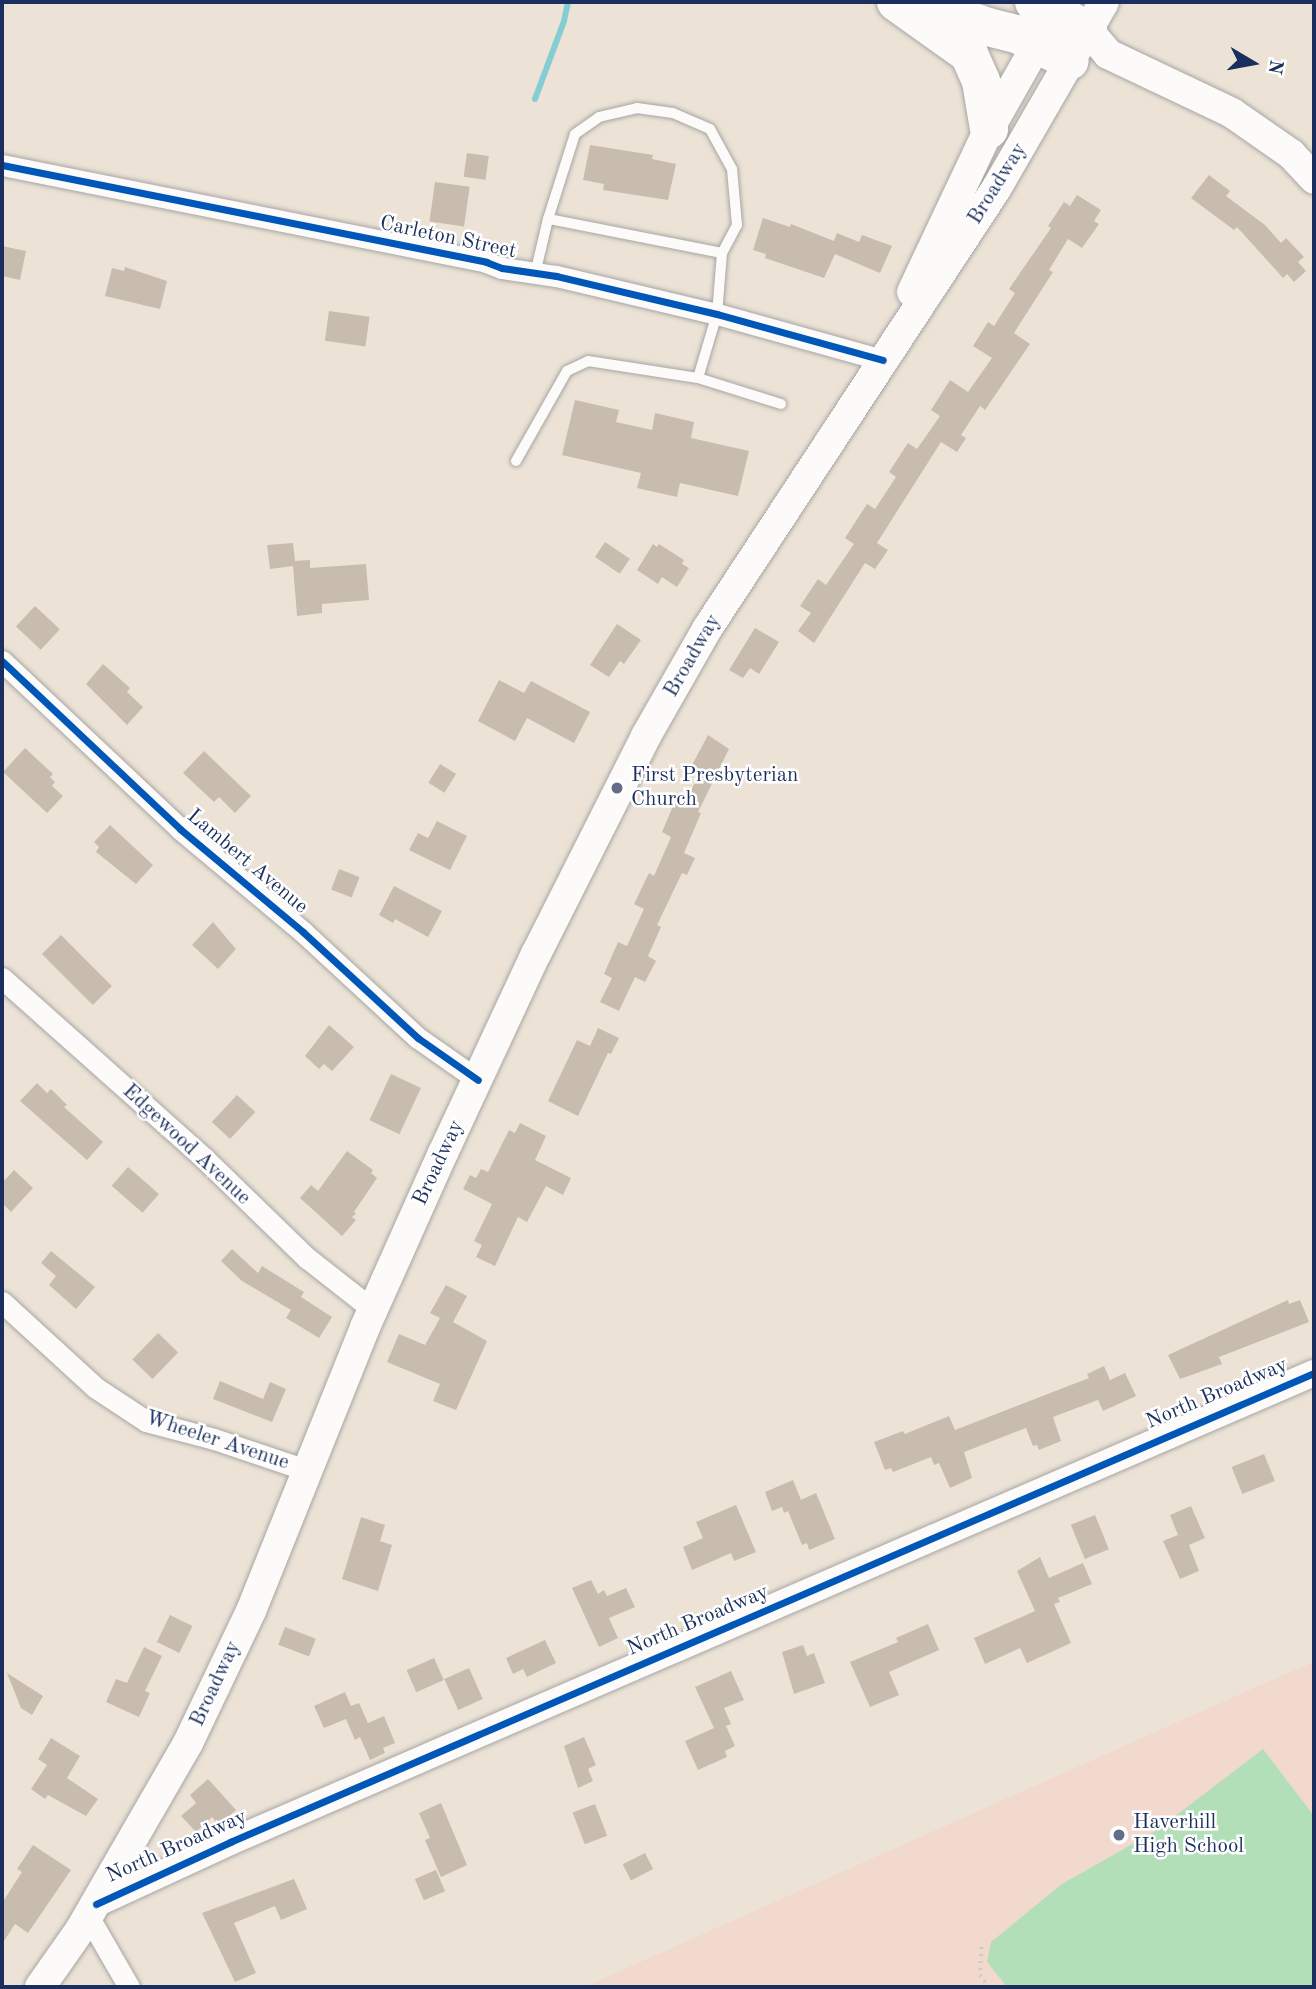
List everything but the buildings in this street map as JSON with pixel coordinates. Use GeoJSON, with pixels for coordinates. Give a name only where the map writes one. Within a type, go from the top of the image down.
{"type":"FeatureCollection","features":[{"type":"Feature","properties":{"kind":"highway"},"geometry":{"type":"LineString","coordinates":[[896,2],[969,54],[981,82],[989,129]]}},
{"type":"Feature","properties":{"kind":"highway"},"geometry":{"type":"LineString","coordinates":[[915,2],[1070,26]]}},
{"type":"Feature","properties":{"kind":"main road","name":"Broadway"},"geometry":{"type":"LineString","coordinates":[[883,360],[935,239],[989,129],[1070,26]]}},
{"type":"Feature","properties":{"kind":"main road","name":"Broadway"},"geometry":{"type":"LineString","coordinates":[[40,1987],[92,1910],[188,1743],[251,1611],[373,1309],[592,839],[707,629],[996,189],[1070,26]]}},
{"type":"Feature","properties":{"kind":"main road"},"geometry":{"type":"LineString","coordinates":[[1070,26],[1233,113],[1291,154],[1314,178]]}},
{"type":"Feature","properties":{"kind":"street","name":"Carleton Street"},"geometry":{"type":"LineString","coordinates":[[2,164],[717,314],[883,360]]}},
{"type":"Feature","properties":{"kind":"street","name":"Lambert Avenue"},"geometry":{"type":"LineString","coordinates":[[2,661],[180,829],[303,932],[418,1038],[478,1080]]}},
{"type":"Feature","properties":{"kind":"street","name":"Edgewood Avenue"},"geometry":{"type":"LineString","coordinates":[[2,978],[204,1158],[307,1258],[373,1309]]}},
{"type":"Feature","properties":{"kind":"street","name":"Wheeler Avenue"},"geometry":{"type":"LineString","coordinates":[[2,1302],[96,1388],[146,1421],[214,1439],[306,1470]]}},
{"type":"Feature","properties":{"kind":"street","name":"North Broadway"},"geometry":{"type":"LineString","coordinates":[[92,1910],[230,1842],[1314,1373]]}},
{"type":"Feature","properties":{"kind":"street"},"geometry":{"type":"LineString","coordinates":[[92,1910],[129,1987]]}},
{"type":"Feature","properties":{"kind":"lane"},"geometry":{"type":"LineString","coordinates":[[535,274],[548,219],[575,134],[599,117],[637,108],[673,113],[710,129],[732,169],[737,225],[722,253],[717,314],[698,379]]}},
{"type":"Feature","properties":{"kind":"lane"},"geometry":{"type":"LineString","coordinates":[[548,219],[722,253]]}},
{"type":"Feature","properties":{"kind":"lane"},"geometry":{"type":"LineString","coordinates":[[516,461],[567,371],[588,361],[698,379],[781,404]]}},
{"type":"Feature","properties":{"kind":"path"},"geometry":{"type":"LineString","coordinates":[[982,1947],[980,1975],[989,1987]]}},
{"type":"Feature","properties":{"kind":"shaded area","name":"Haverhill High School"},"geometry":{"type":"Polygon","coordinates":[[[1314,1662],[1314,1987],[584,1987],[1265,1683],[1314,1662]]]}},
{"type":"Feature","properties":{"kind":"green space"},"geometry":{"type":"Polygon","coordinates":[[[1263,1749],[1314,1816],[1314,1983],[1309,1987],[1007,1987],[987,1962],[991,1942],[1062,1884],[1157,1830],[1263,1749]]]}},
{"type":"Feature","properties":{"kind":"waterway"},"geometry":{"type":"LineString","coordinates":[[535,99],[564,21],[568,2]]}},
{"type":"Feature","properties":{"kind":"cycle path"},"geometry":{"type":"LineString","coordinates":[[2,165],[486,262],[502,268],[556,276],[717,314],[883,360]]}},
{"type":"Feature","properties":{"kind":"cycle path"},"geometry":{"type":"LineString","coordinates":[[2,661],[180,829],[303,932],[418,1038],[478,1080]]}},
{"type":"Feature","properties":{"kind":"cycle path"},"geometry":{"type":"LineString","coordinates":[[96,1904],[230,1842],[1314,1373]]}},
{"type":"Feature","properties":{"kind":"place","name":"First Presbyterian Church"},"geometry":{"type":"Point","coordinates":[617,788]}},
{"type":"Feature","properties":{"kind":"place","name":"Haverhill High School"},"geometry":{"type":"Point","coordinates":[1119,1835]}}]}
